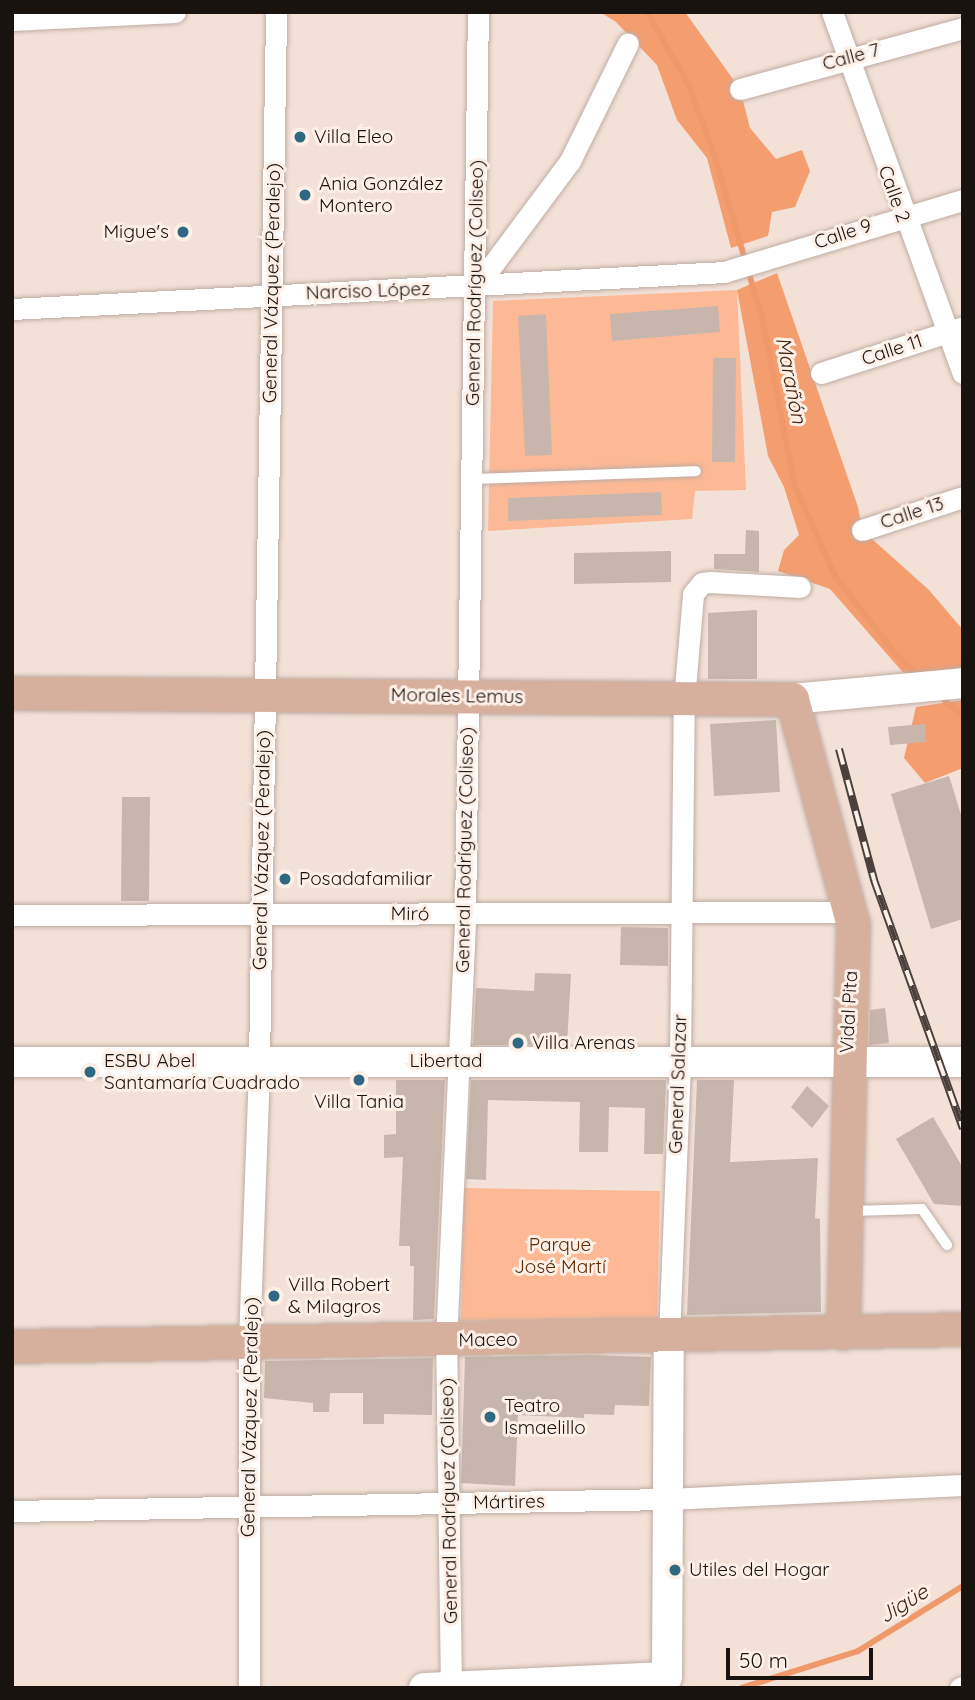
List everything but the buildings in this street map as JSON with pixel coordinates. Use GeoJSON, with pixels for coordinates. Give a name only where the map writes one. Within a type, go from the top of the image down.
{"type":"FeatureCollection","features":[{"type":"Feature","properties":{"kind":"main road","name":"Morales Lemus"},"geometry":{"type":"LineString","coordinates":[[12,693],[265,691],[468,697],[792,699]]}},
{"type":"Feature","properties":{"kind":"main road","name":"Vidal Pita"},"geometry":{"type":"LineString","coordinates":[[792,699],[853,925],[847,1063],[842,1333]]}},
{"type":"Feature","properties":{"kind":"main road","name":"Maceo"},"geometry":{"type":"LineString","coordinates":[[12,1346],[446,1341],[963,1329]]}},
{"type":"Feature","properties":{"kind":"street"},"geometry":{"type":"LineString","coordinates":[[12,20],[175,12]]}},
{"type":"Feature","properties":{"kind":"street","name":"General Vázquez (Peralejo)"},"geometry":{"type":"LineString","coordinates":[[248,1688],[249,1342],[259,1063],[276,12]]}},
{"type":"Feature","properties":{"kind":"street","name":"General Rodríguez (Coliseo)"},"geometry":{"type":"LineString","coordinates":[[442,1687],[449,1503],[446,1341],[465,915],[478,12]]}},
{"type":"Feature","properties":{"kind":"street","name":"Calle 2"},"geometry":{"type":"LineString","coordinates":[[832,12],[902,216],[955,329],[963,373]]}},
{"type":"Feature","properties":{"kind":"street","name":"Calle 7"},"geometry":{"type":"LineString","coordinates":[[740,89],[963,27]]}},
{"type":"Feature","properties":{"kind":"street"},"geometry":{"type":"LineString","coordinates":[[476,287],[570,161],[628,43]]}},
{"type":"Feature","properties":{"kind":"street","name":"Calle 9"},"geometry":{"type":"LineString","coordinates":[[724,272],[902,216],[963,200]]}},
{"type":"Feature","properties":{"kind":"street","name":"Narciso López"},"geometry":{"type":"LineString","coordinates":[[12,309],[476,287],[724,272]]}},
{"type":"Feature","properties":{"kind":"street","name":"Calle 11"},"geometry":{"type":"LineString","coordinates":[[821,373],[955,329]]}},
{"type":"Feature","properties":{"kind":"street","name":"Calle 13"},"geometry":{"type":"LineString","coordinates":[[862,530],[963,497]]}},
{"type":"Feature","properties":{"kind":"street","name":"General Salazar"},"geometry":{"type":"LineString","coordinates":[[667,1683],[669,1337],[680,1063],[684,700],[693,594],[702,583],[800,587]]}},
{"type":"Feature","properties":{"kind":"street","name":"Morales Lemus"},"geometry":{"type":"LineString","coordinates":[[792,699],[963,683]]}},
{"type":"Feature","properties":{"kind":"street","name":"Miró"},"geometry":{"type":"LineString","coordinates":[[12,915],[261,912],[465,915],[850,912]]}},
{"type":"Feature","properties":{"kind":"street","name":"Libertad"},"geometry":{"type":"LineString","coordinates":[[12,1062],[963,1062]]}},
{"type":"Feature","properties":{"kind":"street","name":"Mártires"},"geometry":{"type":"LineString","coordinates":[[12,1511],[668,1499],[963,1485]]}},
{"type":"Feature","properties":{"kind":"street"},"geometry":{"type":"LineString","coordinates":[[442,1687],[667,1683]]}},
{"type":"Feature","properties":{"kind":"lane"},"geometry":{"type":"LineString","coordinates":[[472,479],[696,471]]}},
{"type":"Feature","properties":{"kind":"lane"},"geometry":{"type":"LineString","coordinates":[[844,1211],[922,1209],[947,1245]]}},
{"type":"Feature","properties":{"kind":"green space"},"geometry":{"type":"Polygon","coordinates":[[[737,290],[746,490],[695,491],[692,519],[488,531],[493,301],[737,290]]]}},
{"type":"Feature","properties":{"kind":"green space","name":"Parque José Martí"},"geometry":{"type":"Polygon","coordinates":[[[464,1188],[660,1191],[657,1324],[461,1321],[464,1188]]]}},
{"type":"Feature","properties":{"kind":"shaded area"},"geometry":{"type":"Polygon","coordinates":[[[600,12],[685,12],[740,89],[750,128],[776,159],[802,150],[810,171],[795,207],[772,212],[768,236],[731,248],[707,158],[677,120],[657,65],[616,22],[600,12]]]}},
{"type":"Feature","properties":{"kind":"shaded area"},"geometry":{"type":"Polygon","coordinates":[[[777,273],[858,507],[862,530],[929,590],[963,630],[963,667],[907,677],[830,589],[778,571],[784,550],[799,535],[784,487],[768,456],[737,290],[777,273]]]}},
{"type":"Feature","properties":{"kind":"shaded area"},"geometry":{"type":"Polygon","coordinates":[[[963,700],[963,768],[925,783],[904,758],[916,707],[963,700]]]}},
{"type":"Feature","properties":{"kind":"waterway","name":"Marañón"},"geometry":{"type":"LineString","coordinates":[[647,12],[688,84],[714,153],[762,318],[795,486],[835,576],[894,652],[919,676]]}},
{"type":"Feature","properties":{"kind":"waterway","name":"Marañón"},"geometry":{"type":"LineString","coordinates":[[940,696],[963,717]]}},
{"type":"Feature","properties":{"kind":"waterway","name":"Jigüe"},"geometry":{"type":"LineString","coordinates":[[741,1688],[858,1651],[963,1586]]}},
{"type":"Feature","properties":{"kind":"railway"},"geometry":{"type":"LineString","coordinates":[[839,749],[874,880],[963,1129]]}},
{"type":"Feature","properties":{"kind":"place","name":"Villa Eleo"},"geometry":{"type":"Point","coordinates":[300,137]}},
{"type":"Feature","properties":{"kind":"place","name":"Ania González Montero"},"geometry":{"type":"Point","coordinates":[305,195]}},
{"type":"Feature","properties":{"kind":"place","name":"Migue's"},"geometry":{"type":"Point","coordinates":[183,232]}},
{"type":"Feature","properties":{"kind":"place","name":"Posadafamiliar"},"geometry":{"type":"Point","coordinates":[285,879]}},
{"type":"Feature","properties":{"kind":"place","name":"Villa Arenas"},"geometry":{"type":"Point","coordinates":[518,1043]}},
{"type":"Feature","properties":{"kind":"place","name":"ESBU Abel Santamaría Cuadrado"},"geometry":{"type":"Point","coordinates":[90,1072]}},
{"type":"Feature","properties":{"kind":"place","name":"Villa Tania"},"geometry":{"type":"Point","coordinates":[359,1080]}},
{"type":"Feature","properties":{"kind":"place","name":"Villa Robert & Milagros"},"geometry":{"type":"Point","coordinates":[274,1296]}},
{"type":"Feature","properties":{"kind":"place","name":"Teatro Ismaelillo"},"geometry":{"type":"Point","coordinates":[490,1417]}},
{"type":"Feature","properties":{"kind":"place","name":"Utiles del Hogar"},"geometry":{"type":"Point","coordinates":[675,1570]}}]}
